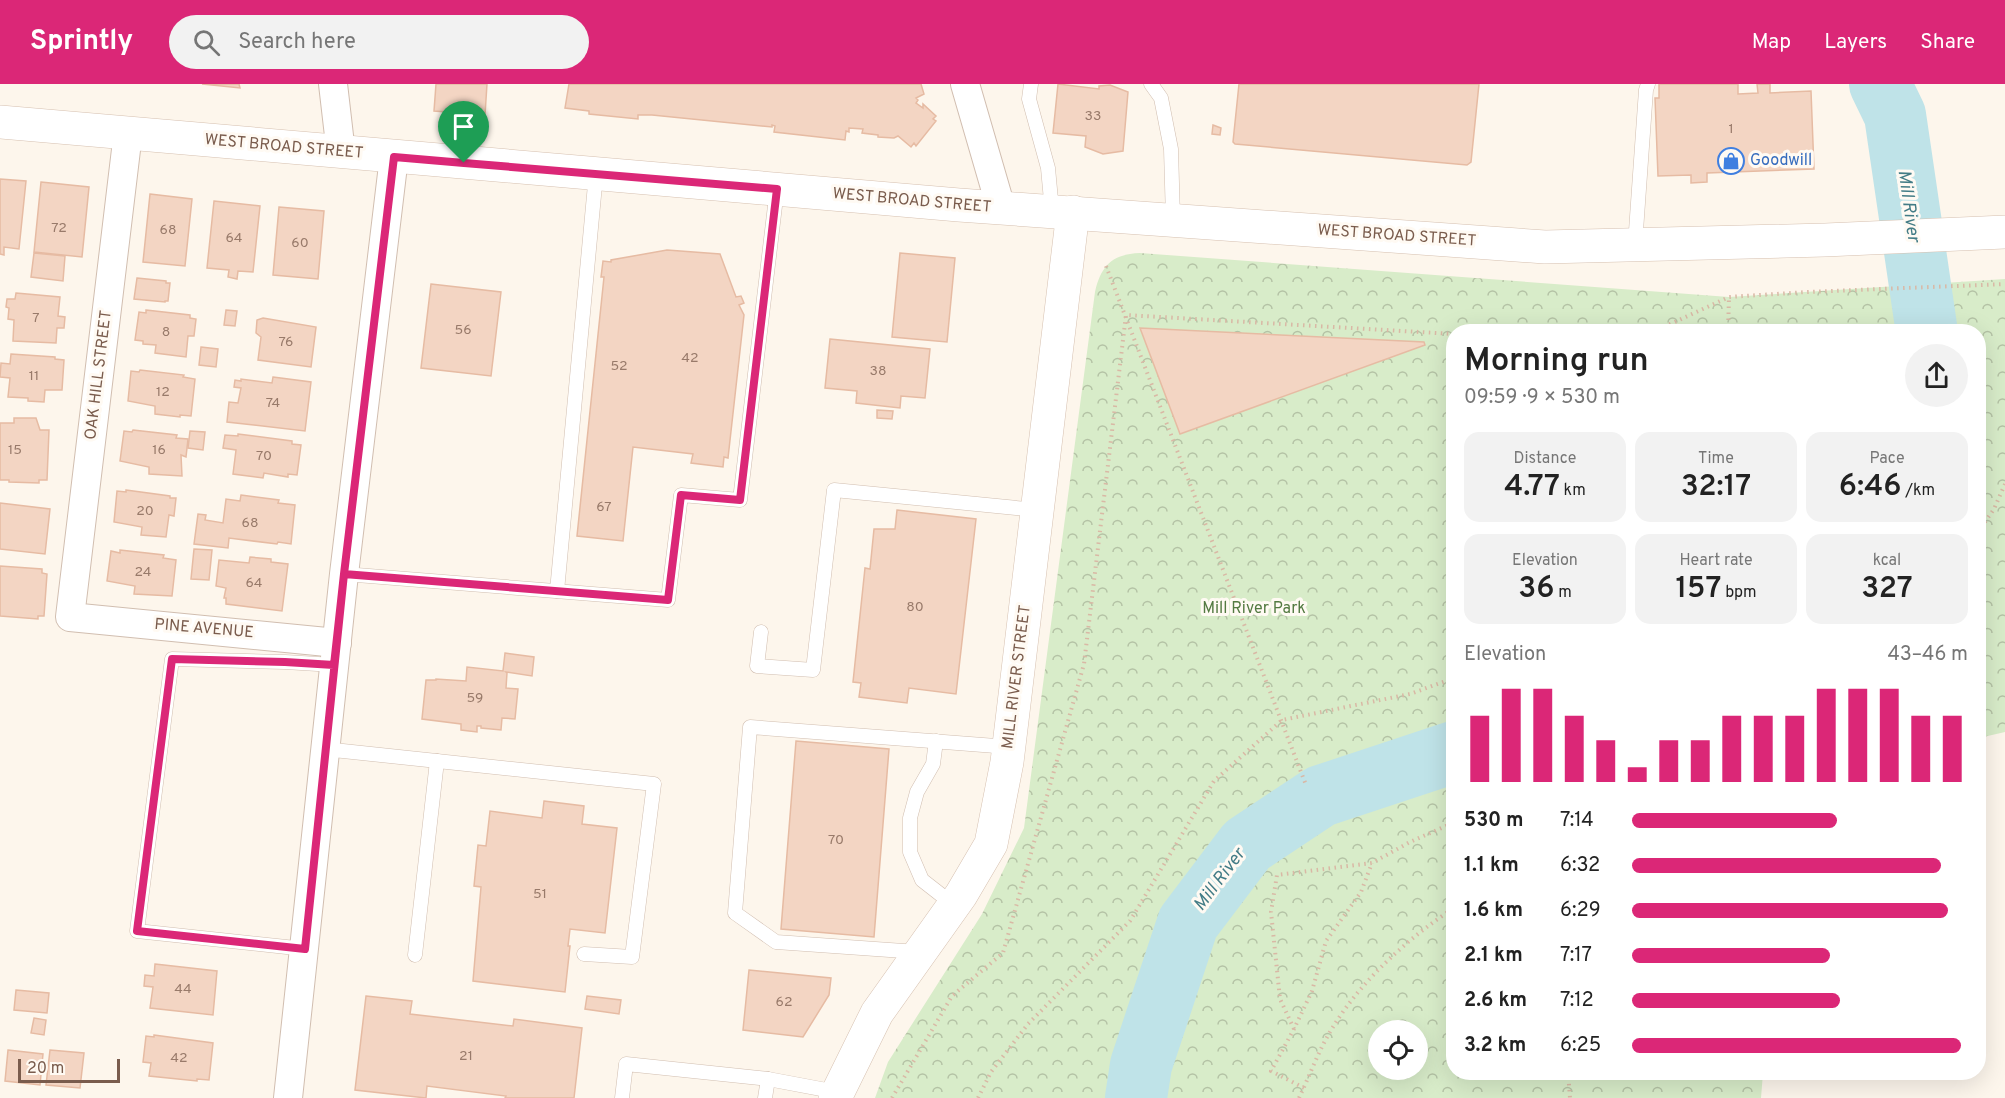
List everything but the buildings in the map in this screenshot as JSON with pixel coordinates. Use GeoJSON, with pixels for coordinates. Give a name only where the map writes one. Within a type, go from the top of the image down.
{"type":"FeatureCollection","features":[{"type":"Feature","properties":{"kind":"main road","name":"WEST BROAD STREET"},"geometry":{"type":"LineString","coordinates":[[0,122],[1001,208],[1545,247],[1825,240],[2005,232]]}},
{"type":"Feature","properties":{"kind":"main road","name":"MILL RIVER STREET"},"geometry":{"type":"LineString","coordinates":[[836,1095],[878,1013],[954,905],[991,844],[1009,747],[1037,510],[1063,211]]}},
{"type":"Feature","properties":{"kind":"street"},"geometry":{"type":"LineString","coordinates":[[333,84],[341,153]]}},
{"type":"Feature","properties":{"kind":"street"},"geometry":{"type":"LineString","coordinates":[[965,84],[1001,208]]}},
{"type":"Feature","properties":{"kind":"street","name":"OAK HILL STREET"},"geometry":{"type":"LineString","coordinates":[[70,617],[129,133]]}},
{"type":"Feature","properties":{"kind":"street"},"geometry":{"type":"LineString","coordinates":[[288,1098],[324,749],[394,157]]}},
{"type":"Feature","properties":{"kind":"street","name":"PINE AVENUE"},"geometry":{"type":"LineString","coordinates":[[70,617],[336,654]]}},
{"type":"Feature","properties":{"kind":"lane"},"geometry":{"type":"LineString","coordinates":[[1031,84],[1029,99],[1048,168],[1063,211]]}},
{"type":"Feature","properties":{"kind":"lane"},"geometry":{"type":"LineString","coordinates":[[1151,84],[1161,98],[1171,149],[1173,219]]}},
{"type":"Feature","properties":{"kind":"lane"},"geometry":{"type":"LineString","coordinates":[[1635,245],[1648,84]]}},
{"type":"Feature","properties":{"kind":"lane"},"geometry":{"type":"LineString","coordinates":[[558,591],[596,174]]}},
{"type":"Feature","properties":{"kind":"lane"},"geometry":{"type":"LineString","coordinates":[[344,574],[668,600],[681,495],[740,500],[777,189]]}},
{"type":"Feature","properties":{"kind":"lane"},"geometry":{"type":"LineString","coordinates":[[761,632],[757,666],[813,670],[834,490],[1037,510]]}},
{"type":"Feature","properties":{"kind":"lane"},"geometry":{"type":"LineString","coordinates":[[305,949],[137,931],[172,659],[285,662],[336,654]]}},
{"type":"Feature","properties":{"kind":"lane"},"geometry":{"type":"LineString","coordinates":[[921,952],[777,942],[735,913],[750,727],[1009,747]]}},
{"type":"Feature","properties":{"kind":"lane"},"geometry":{"type":"LineString","coordinates":[[936,741],[933,764],[917,792],[910,818],[909,852],[922,880],[954,905]]}},
{"type":"Feature","properties":{"kind":"lane"},"geometry":{"type":"LineString","coordinates":[[324,749],[654,784],[632,957],[584,954]]}},
{"type":"Feature","properties":{"kind":"lane"},"geometry":{"type":"LineString","coordinates":[[416,955],[437,761]]}},
{"type":"Feature","properties":{"kind":"lane"},"geometry":{"type":"LineString","coordinates":[[622,1098],[626,1064],[768,1079],[836,1095]]}},
{"type":"Feature","properties":{"kind":"lane"},"geometry":{"type":"LineString","coordinates":[[765,1098],[768,1079]]}},
{"type":"Feature","properties":{"kind":"path"},"geometry":{"type":"LineString","coordinates":[[1106,266],[1306,785]]}},
{"type":"Feature","properties":{"kind":"path"},"geometry":{"type":"LineString","coordinates":[[1671,324],[1730,297],[2005,284]]}},
{"type":"Feature","properties":{"kind":"path"},"geometry":{"type":"LineString","coordinates":[[1728,324],[1730,297]]}},
{"type":"Feature","properties":{"kind":"path"},"geometry":{"type":"LineString","coordinates":[[1126,315],[1446,334]]}},
{"type":"Feature","properties":{"kind":"path"},"geometry":{"type":"LineString","coordinates":[[892,1098],[952,996],[1003,953],[1084,664],[1126,315]]}},
{"type":"Feature","properties":{"kind":"path"},"geometry":{"type":"LineString","coordinates":[[1986,520],[2005,484]]}},
{"type":"Feature","properties":{"kind":"path"},"geometry":{"type":"LineString","coordinates":[[978,1098],[991,1072],[1028,1024],[1130,921],[1215,781],[1282,720],[1410,694],[1446,681]]}},
{"type":"Feature","properties":{"kind":"path"},"geometry":{"type":"LineString","coordinates":[[1294,1029],[1280,999],[1271,912],[1277,875],[1372,863],[1446,825]]}},
{"type":"Feature","properties":{"kind":"path"},"geometry":{"type":"LineString","coordinates":[[1304,1088],[1270,1071],[1312,991],[1326,941],[1361,892],[1372,863]]}},
{"type":"Feature","properties":{"kind":"path"},"geometry":{"type":"LineString","coordinates":[[1299,1098],[1333,1027],[1359,993],[1387,961],[1446,913]]}},
{"type":"Feature","properties":{"kind":"path"},"geometry":{"type":"LineString","coordinates":[[1569,1080],[1570,1098]]}},
{"type":"Feature","properties":{"kind":"green space","name":"Mill River Park"},"geometry":{"type":"Polygon","coordinates":[[[1140,253],[1729,297],[2005,279],[2005,732],[1986,736],[1986,324],[1446,324],[1446,1080],[1762,1080],[1761,1098],[875,1098],[888,1062],[982,914],[1024,828],[1095,292],[1105,268],[1115,259],[1140,253]]]}},
{"type":"Feature","properties":{"kind":"waterway","name":"Mill River"},"geometry":{"type":"LineString","coordinates":[[1880,84],[1895,115],[1926,324]]}},
{"type":"Feature","properties":{"kind":"waterway","name":"Mill River"},"geometry":{"type":"LineString","coordinates":[[1136,1098],[1141,1065],[1188,923],[1247,845],[1321,796],[1446,755]]}},
{"type":"Feature","properties":{"kind":"place","name":"Goodwill"},"geometry":{"type":"Point","coordinates":[1731,161]}},
{"type":"Feature","properties":{"kind":"route"},"geometry":{"type":"LineString","coordinates":[[464,163],[394,157],[387,224],[344,574],[337,643],[324,749],[305,949],[137,931],[172,659],[334,665],[344,574],[668,600],[681,495],[740,500],[777,189],[464,163]]}}]}
